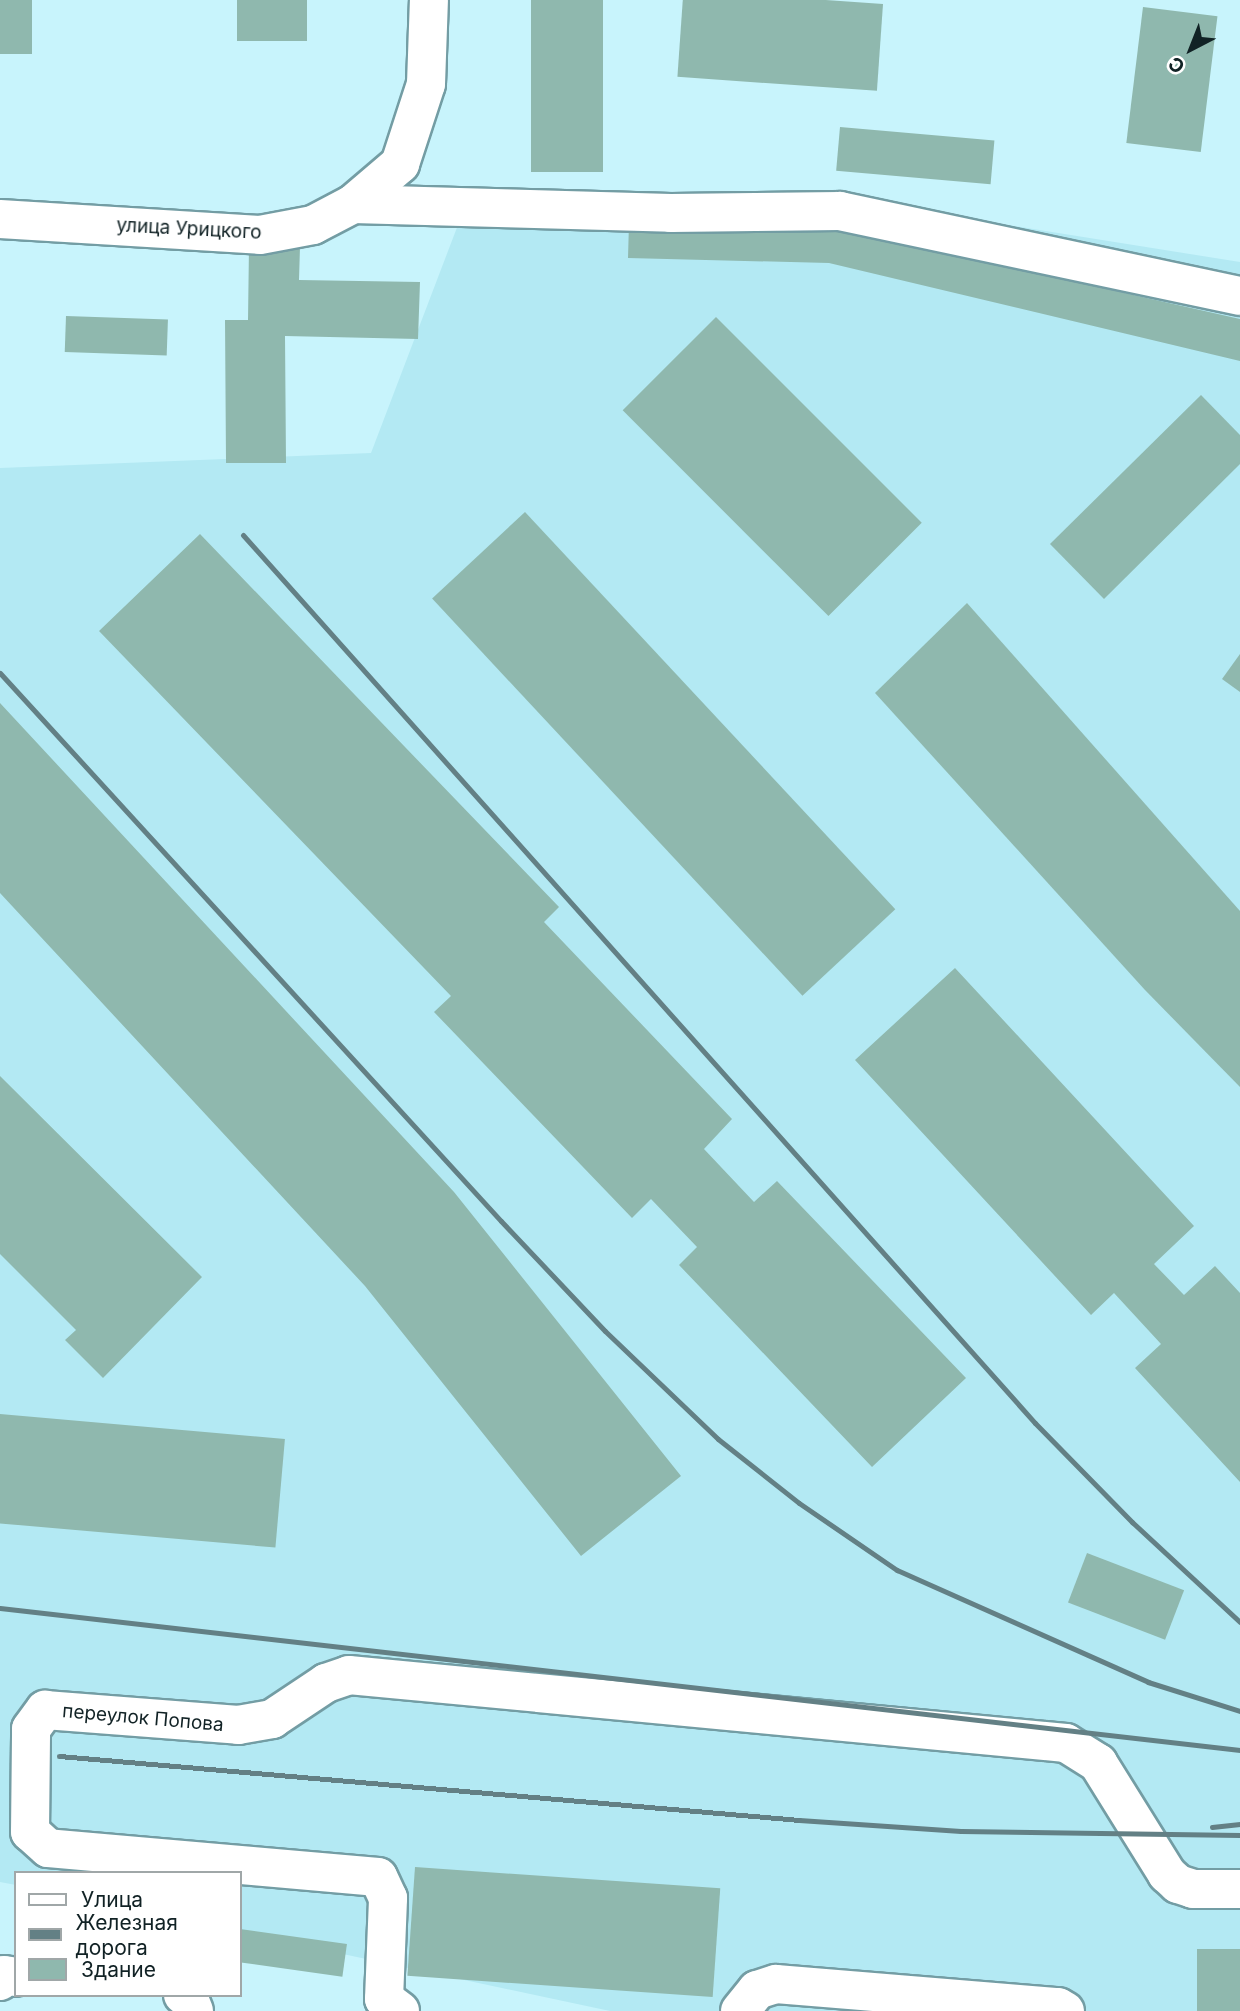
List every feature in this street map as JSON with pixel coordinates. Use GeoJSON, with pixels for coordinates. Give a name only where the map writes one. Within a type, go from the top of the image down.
{"type":"FeatureCollection","features":[{"type":"Feature","properties":{"kind":"street","name":"улица Урицкого"},"geometry":{"type":"LineString","coordinates":[[0,219],[260,235],[313,225],[353,204],[400,163],[426,84],[429,0]]}},
{"type":"Feature","properties":{"kind":"street"},"geometry":{"type":"LineString","coordinates":[[353,204],[671,213],[840,211],[1240,296]]}},
{"type":"Feature","properties":{"kind":"street","name":"переулок Попова"},"geometry":{"type":"LineString","coordinates":[[400,2011],[384,1999],[388,1898],[378,1877],[48,1848],[30,1832],[31,1729],[45,1710],[238,1726],[272,1719],[326,1683],[349,1675],[1066,1743],[1098,1763],[1167,1874],[1178,1884],[1193,1889],[1240,1889]]}},
{"type":"Feature","properties":{"kind":"street"},"geometry":{"type":"LineString","coordinates":[[740,2011],[757,1990],[776,1984],[1058,2007],[1065,2011]]}},
{"type":"Feature","properties":{"kind":"shaded area"},"geometry":{"type":"Polygon","coordinates":[[[469,196],[838,198],[1240,262],[1240,2011],[610,2011],[242,1932],[242,1871],[14,1871],[14,1885],[0,1882],[0,468],[371,453],[469,196]]]}},
{"type":"Feature","properties":{"kind":"building"},"geometry":{"type":"Polygon","coordinates":[[[0,0],[32,0],[32,54],[0,54],[0,0]]]}},
{"type":"Feature","properties":{"kind":"building"},"geometry":{"type":"Polygon","coordinates":[[[237,0],[307,0],[307,41],[237,41],[237,0]]]}},
{"type":"Feature","properties":{"kind":"building"},"geometry":{"type":"Polygon","coordinates":[[[531,0],[603,0],[603,172],[531,172],[531,0]]]}},
{"type":"Feature","properties":{"kind":"building"},"geometry":{"type":"Polygon","coordinates":[[[683,0],[826,0],[883,4],[877,91],[677,77],[683,0]]]}},
{"type":"Feature","properties":{"kind":"building"},"geometry":{"type":"Polygon","coordinates":[[[1143,7],[1217,16],[1201,152],[1126,143],[1143,7]]]}},
{"type":"Feature","properties":{"kind":"building"},"geometry":{"type":"Polygon","coordinates":[[[840,127],[994,141],[991,184],[836,171],[840,127]]]}},
{"type":"Feature","properties":{"kind":"building"},"geometry":{"type":"Polygon","coordinates":[[[629,223],[837,228],[1240,319],[1240,361],[829,263],[628,258],[629,223]]]}},
{"type":"Feature","properties":{"kind":"building"},"geometry":{"type":"Polygon","coordinates":[[[249,246],[300,247],[299,280],[420,282],[418,339],[285,336],[286,463],[226,463],[225,320],[248,320],[249,246]]]}},
{"type":"Feature","properties":{"kind":"building"},"geometry":{"type":"Polygon","coordinates":[[[66,316],[168,320],[167,356],[65,352],[66,316]]]}},
{"type":"Feature","properties":{"kind":"building"},"geometry":{"type":"Polygon","coordinates":[[[716,317],[922,523],[828,616],[623,410],[716,317]]]}},
{"type":"Feature","properties":{"kind":"building"},"geometry":{"type":"Polygon","coordinates":[[[1201,395],[1240,435],[1240,464],[1104,599],[1050,544],[1201,395]]]}},
{"type":"Feature","properties":{"kind":"building"},"geometry":{"type":"Polygon","coordinates":[[[525,512],[895,909],[802,996],[432,599],[525,512]]]}},
{"type":"Feature","properties":{"kind":"building"},"geometry":{"type":"Polygon","coordinates":[[[200,534],[559,907],[544,922],[732,1119],[704,1149],[754,1202],[777,1181],[966,1378],[872,1467],[679,1265],[697,1247],[651,1199],[632,1218],[434,1012],[451,996],[99,631],[200,534]]]}},
{"type":"Feature","properties":{"kind":"building"},"geometry":{"type":"Polygon","coordinates":[[[967,603],[1240,911],[1240,1087],[1145,990],[875,693],[967,603]]]}},
{"type":"Feature","properties":{"kind":"building"},"geometry":{"type":"Polygon","coordinates":[[[1240,654],[1240,692],[1222,679],[1240,654]]]}},
{"type":"Feature","properties":{"kind":"building"},"geometry":{"type":"Polygon","coordinates":[[[0,703],[454,1192],[681,1476],[581,1556],[365,1286],[0,893],[0,703]]]}},
{"type":"Feature","properties":{"kind":"building"},"geometry":{"type":"Polygon","coordinates":[[[955,968],[1194,1226],[1154,1264],[1184,1295],[1215,1266],[1240,1293],[1240,1482],[1135,1368],[1161,1344],[1114,1293],[1091,1315],[855,1060],[955,968]]]}},
{"type":"Feature","properties":{"kind":"building"},"geometry":{"type":"Polygon","coordinates":[[[0,1076],[202,1277],[103,1378],[65,1340],[76,1330],[0,1254],[0,1076]]]}},
{"type":"Feature","properties":{"kind":"building"},"geometry":{"type":"Polygon","coordinates":[[[0,1414],[285,1439],[275,1548],[0,1523],[0,1414]]]}},
{"type":"Feature","properties":{"kind":"building"},"geometry":{"type":"Polygon","coordinates":[[[1087,1553],[1184,1590],[1165,1640],[1068,1602],[1087,1553]]]}},
{"type":"Feature","properties":{"kind":"building"},"geometry":{"type":"Polygon","coordinates":[[[415,1867],[720,1888],[713,1997],[407,1976],[415,1867]]]}},
{"type":"Feature","properties":{"kind":"building"},"geometry":{"type":"Polygon","coordinates":[[[242,1929],[347,1944],[342,1977],[242,1963],[242,1929]]]}},
{"type":"Feature","properties":{"kind":"building"},"geometry":{"type":"Polygon","coordinates":[[[1197,1949],[1240,1949],[1240,2011],[1197,2011],[1197,1949]]]}},
{"type":"Feature","properties":{"kind":"railway"},"geometry":{"type":"LineString","coordinates":[[243,535],[1035,1423],[1132,1522],[1240,1622]]}},
{"type":"Feature","properties":{"kind":"railway"},"geometry":{"type":"LineString","coordinates":[[0,673],[501,1221],[605,1331],[718,1439],[799,1503],[897,1570],[1148,1682],[1240,1711]]}},
{"type":"Feature","properties":{"kind":"railway"},"geometry":{"type":"LineString","coordinates":[[0,1608],[1240,1750]]}},
{"type":"Feature","properties":{"kind":"railway"},"geometry":{"type":"LineString","coordinates":[[59,1756],[799,1820],[961,1831],[1240,1835]]}},
{"type":"Feature","properties":{"kind":"railway"},"geometry":{"type":"LineString","coordinates":[[1212,1827],[1240,1824]]}}]}
